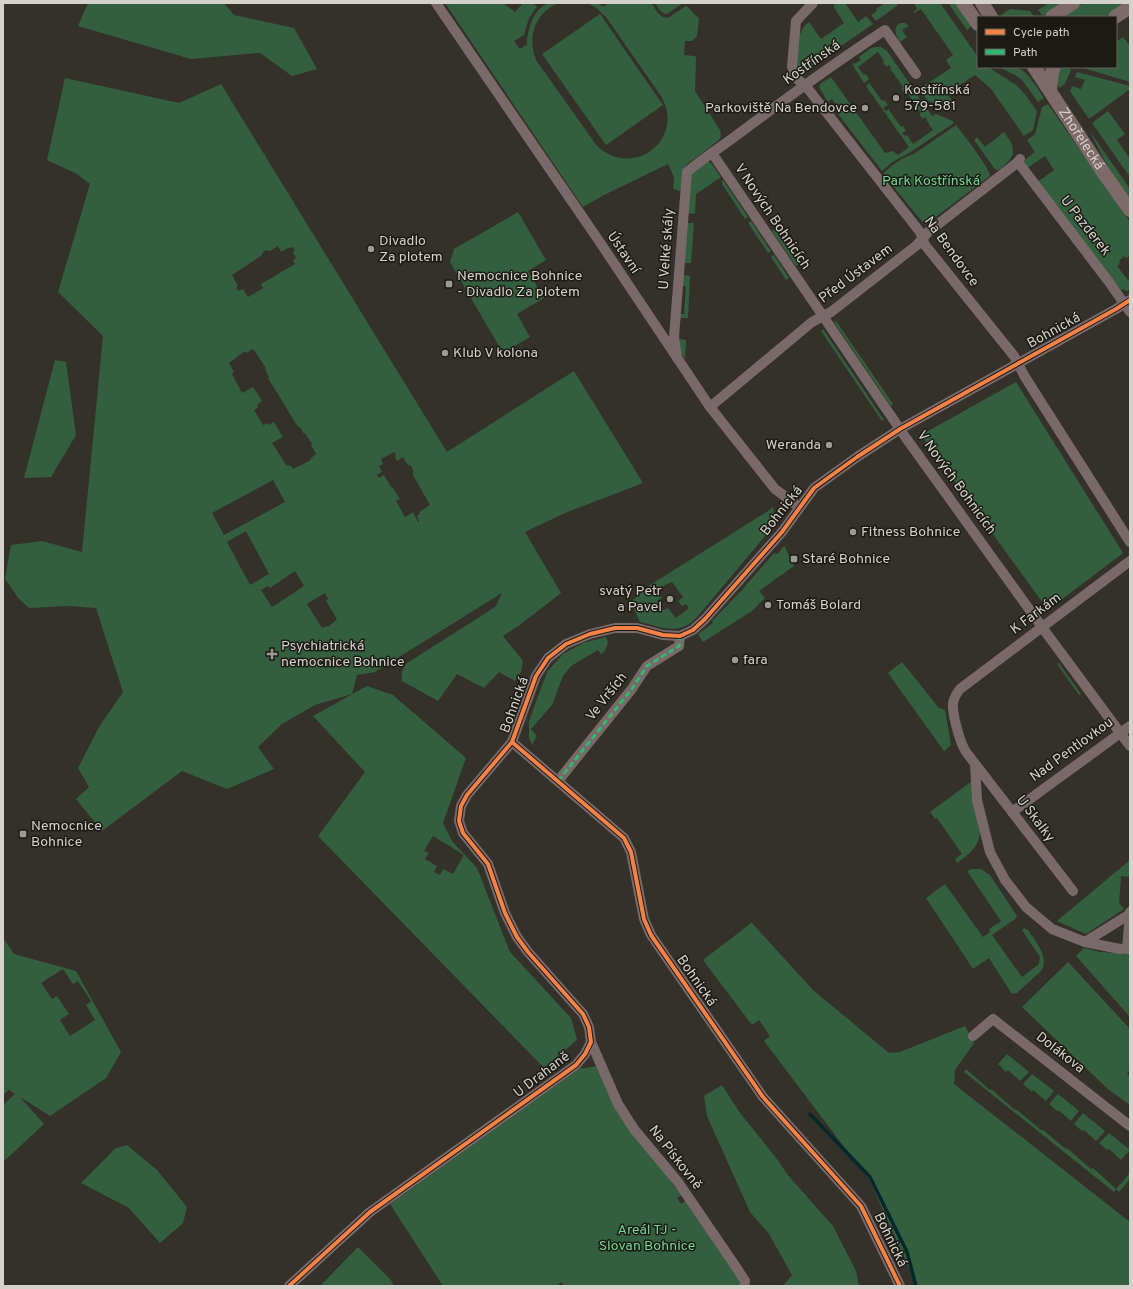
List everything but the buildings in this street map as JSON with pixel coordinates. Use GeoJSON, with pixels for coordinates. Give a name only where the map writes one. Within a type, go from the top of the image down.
{"type":"FeatureCollection","features":[{"type":"Feature","properties":{"kind":"street","name":"Ústavní"},"geometry":{"type":"LineString","coordinates":[[436,3],[597,238],[677,360],[710,407],[775,489],[799,507]]}},
{"type":"Feature","properties":{"kind":"street","name":"Na Bendovce"},"geometry":{"type":"LineString","coordinates":[[813,3],[796,21],[792,66],[794,74],[805,84],[920,232],[925,245],[1013,355],[1024,377],[1130,542]]}},
{"type":"Feature","properties":{"kind":"street"},"geometry":{"type":"LineString","coordinates":[[963,3],[977,23]]}},
{"type":"Feature","properties":{"kind":"street"},"geometry":{"type":"LineString","coordinates":[[982,3],[991,16]]}},
{"type":"Feature","properties":{"kind":"street"},"geometry":{"type":"LineString","coordinates":[[1054,16],[1073,3]]}},
{"type":"Feature","properties":{"kind":"street"},"geometry":{"type":"LineString","coordinates":[[1117,16],[1130,7]]}},
{"type":"Feature","properties":{"kind":"street","name":"Kostřínská"},"geometry":{"type":"LineString","coordinates":[[712,153],[805,84],[885,30],[916,74]]}},
{"type":"Feature","properties":{"kind":"street","name":"Zhořelecká"},"geometry":{"type":"LineString","coordinates":[[1035,68],[1103,172],[1130,210]]}},
{"type":"Feature","properties":{"kind":"street"},"geometry":{"type":"LineString","coordinates":[[1050,90],[1054,68]]}},
{"type":"Feature","properties":{"kind":"street","name":"U Velké skály"},"geometry":{"type":"LineString","coordinates":[[677,360],[674,337],[687,172],[700,160],[712,153]]}},
{"type":"Feature","properties":{"kind":"street","name":"V Nových Bohnicích"},"geometry":{"type":"LineString","coordinates":[[712,153],[900,429],[1042,627],[1130,746]]}},
{"type":"Feature","properties":{"kind":"street","name":"Před Ústavem"},"geometry":{"type":"LineString","coordinates":[[710,407],[812,322],[831,312],[923,240],[928,232],[1019,161]]}},
{"type":"Feature","properties":{"kind":"street","name":"U Pazderek"},"geometry":{"type":"LineString","coordinates":[[1019,161],[1128,305]]}},
{"type":"Feature","properties":{"kind":"street","name":"Bohnická"},"geometry":{"type":"LineString","coordinates":[[900,1286],[861,1206],[763,1097],[651,935],[644,918],[631,852],[624,838],[512,742],[536,676],[548,658],[566,644],[590,634],[615,628],[637,628],[663,635],[680,636],[693,630],[705,620],[778,536],[814,488],[857,457],[900,429],[1128,305]]}},
{"type":"Feature","properties":{"kind":"street","name":"K Farkám"},"geometry":{"type":"LineString","coordinates":[[960,689],[1130,561]]}},
{"type":"Feature","properties":{"kind":"street","name":"Ve Vrších"},"geometry":{"type":"LineString","coordinates":[[558,781],[631,690],[647,666],[679,646],[680,636]]}},
{"type":"Feature","properties":{"kind":"street","name":"U Skalky"},"geometry":{"type":"LineString","coordinates":[[960,689],[956,694],[953,704],[960,742],[975,765],[1073,892]]}},
{"type":"Feature","properties":{"kind":"street","name":"Nad Pentlovkou"},"geometry":{"type":"LineString","coordinates":[[1012,812],[1130,726]]}},
{"type":"Feature","properties":{"kind":"street"},"geometry":{"type":"LineString","coordinates":[[512,742],[467,795],[461,806],[459,821],[463,833],[488,864],[505,913],[517,937],[528,952],[583,1014],[589,1027],[590,1042]]}},
{"type":"Feature","properties":{"kind":"street","name":"U Skalky"},"geometry":{"type":"LineString","coordinates":[[975,765],[977,800],[990,852],[1005,880],[1026,907],[1052,929],[1085,942],[1120,949],[1128,948]]}},
{"type":"Feature","properties":{"kind":"street"},"geometry":{"type":"LineString","coordinates":[[1085,942],[1130,913]]}},
{"type":"Feature","properties":{"kind":"street"},"geometry":{"type":"LineString","coordinates":[[1128,948],[1130,913]]}},
{"type":"Feature","properties":{"kind":"street","name":"Dolákova"},"geometry":{"type":"LineString","coordinates":[[973,1036],[992,1019],[1130,1126]]}},
{"type":"Feature","properties":{"kind":"street","name":"U Drahaně"},"geometry":{"type":"LineString","coordinates":[[293,1285],[370,1212],[576,1064],[585,1054],[590,1042]]}},
{"type":"Feature","properties":{"kind":"street","name":"Na Pískovně"},"geometry":{"type":"LineString","coordinates":[[590,1042],[618,1104],[634,1129],[678,1182],[734,1264],[744,1281],[744,1286]]}},
{"type":"Feature","properties":{"kind":"green space"},"geometry":{"type":"Polygon","coordinates":[[[88,3],[224,3],[234,15],[294,28],[317,69],[292,76],[260,53],[191,59],[78,26],[88,3]]]}},
{"type":"Feature","properties":{"kind":"green space"},"geometry":{"type":"Polygon","coordinates":[[[445,3],[503,3],[515,12],[523,3],[533,3],[537,7],[529,18],[524,35],[514,41],[520,49],[526,45],[527,46],[531,22],[541,7],[546,4],[559,3],[544,12],[535,26],[532,43],[536,60],[597,146],[611,155],[626,159],[640,156],[652,150],[661,140],[667,127],[667,112],[661,96],[606,17],[595,7],[587,3],[598,3],[603,7],[609,3],[651,3],[658,13],[665,18],[668,18],[686,6],[699,19],[697,36],[692,41],[685,41],[684,55],[696,57],[695,91],[720,130],[721,137],[718,141],[686,165],[680,191],[673,189],[674,177],[668,164],[604,195],[583,207],[445,3]]]}},
{"type":"Feature","properties":{"kind":"green space"},"geometry":{"type":"Polygon","coordinates":[[[655,3],[683,3],[665,14],[661,12],[655,3]]]}},
{"type":"Feature","properties":{"kind":"green space"},"geometry":{"type":"Polygon","coordinates":[[[837,3],[845,3],[858,22],[866,16],[873,24],[803,72],[799,70],[796,65],[796,56],[802,29],[809,22],[821,39],[844,23],[833,6],[837,3]]]}},
{"type":"Feature","properties":{"kind":"green space"},"geometry":{"type":"Polygon","coordinates":[[[885,3],[897,3],[898,5],[876,21],[871,15],[877,11],[876,9],[885,3]]]}},
{"type":"Feature","properties":{"kind":"green space"},"geometry":{"type":"Polygon","coordinates":[[[914,3],[940,3],[977,56],[977,68],[990,68],[1016,85],[1024,93],[1037,111],[1033,130],[1024,136],[991,89],[975,75],[947,93],[956,107],[951,110],[928,101],[919,89],[951,68],[946,60],[953,55],[921,9],[914,13],[913,12],[917,9],[914,3]]]}},
{"type":"Feature","properties":{"kind":"green space"},"geometry":{"type":"Polygon","coordinates":[[[948,3],[956,3],[972,26],[967,30],[948,3]]]}},
{"type":"Feature","properties":{"kind":"green space"},"geometry":{"type":"Polygon","coordinates":[[[1049,3],[1060,3],[1043,16],[1038,10],[1049,3]]]}},
{"type":"Feature","properties":{"kind":"green space"},"geometry":{"type":"Polygon","coordinates":[[[1083,3],[1125,3],[1106,16],[1064,16],[1083,3]]]}},
{"type":"Feature","properties":{"kind":"green space"},"geometry":{"type":"Polygon","coordinates":[[[1010,9],[1030,11],[1033,16],[1002,16],[1001,15],[1010,9]]]}},
{"type":"Feature","properties":{"kind":"green space"},"geometry":{"type":"Polygon","coordinates":[[[600,14],[663,105],[606,145],[542,54],[600,14]]]}},
{"type":"Feature","properties":{"kind":"green space"},"geometry":{"type":"Polygon","coordinates":[[[900,23],[905,23],[909,26],[902,30],[907,37],[900,42],[895,30],[900,23]]]}},
{"type":"Feature","properties":{"kind":"green space"},"geometry":{"type":"Polygon","coordinates":[[[1123,37],[1130,46],[1130,82],[1083,68],[1117,68],[1117,41],[1123,37]]]}},
{"type":"Feature","properties":{"kind":"green space"},"geometry":{"type":"Polygon","coordinates":[[[881,47],[887,51],[932,116],[936,114],[953,121],[954,123],[891,163],[882,171],[838,114],[841,111],[832,99],[828,102],[819,87],[821,83],[831,77],[885,153],[893,151],[898,155],[909,147],[866,86],[871,82],[870,84],[882,101],[884,100],[888,105],[883,108],[886,111],[890,108],[889,110],[901,127],[903,126],[906,131],[902,133],[905,136],[908,134],[907,135],[913,144],[933,130],[927,121],[925,122],[927,120],[925,117],[923,119],[919,114],[921,113],[909,95],[906,96],[909,94],[907,91],[904,93],[901,88],[903,87],[891,70],[889,71],[891,68],[889,65],[886,67],[878,52],[858,67],[869,79],[864,83],[852,62],[854,64],[861,60],[859,57],[871,48],[881,47]]]}},
{"type":"Feature","properties":{"kind":"green space"},"geometry":{"type":"Polygon","coordinates":[[[1001,68],[1021,69],[1044,98],[1038,102],[1022,80],[1001,68]]]}},
{"type":"Feature","properties":{"kind":"green space"},"geometry":{"type":"Polygon","coordinates":[[[1059,68],[1070,68],[1071,70],[1065,84],[1059,88],[1057,82],[1059,68]]]}},
{"type":"Feature","properties":{"kind":"green space"},"geometry":{"type":"Polygon","coordinates":[[[1077,72],[1130,86],[1130,89],[1089,119],[1070,91],[1072,86],[1081,89],[1085,80],[1075,77],[1077,72]]]}},
{"type":"Feature","properties":{"kind":"green space"},"geometry":{"type":"Polygon","coordinates":[[[65,78],[179,103],[221,84],[447,452],[574,371],[643,483],[565,513],[525,532],[561,593],[503,636],[523,661],[521,672],[515,681],[499,672],[484,688],[457,674],[438,701],[402,681],[402,671],[407,663],[496,606],[502,593],[375,672],[357,675],[352,694],[315,705],[282,724],[258,747],[274,769],[227,789],[182,771],[102,831],[76,799],[89,787],[78,768],[99,727],[123,692],[96,608],[67,606],[29,608],[19,599],[5,579],[11,545],[42,541],[82,552],[103,336],[58,292],[90,184],[77,174],[47,160],[65,78]],[[278,246],[270,251],[267,250],[263,252],[261,256],[232,275],[238,286],[236,288],[238,291],[243,289],[248,297],[263,288],[261,284],[295,264],[293,260],[296,258],[293,252],[295,250],[293,247],[281,252],[278,246]],[[253,349],[246,353],[245,351],[229,363],[234,372],[232,374],[242,393],[253,387],[262,401],[254,410],[263,425],[268,423],[269,425],[274,422],[283,437],[272,443],[287,466],[290,465],[293,469],[311,460],[310,459],[316,454],[311,445],[312,444],[305,433],[304,434],[300,427],[298,427],[268,378],[266,368],[253,349]],[[394,452],[381,459],[383,464],[379,466],[382,472],[377,475],[379,478],[384,475],[400,499],[396,501],[405,517],[413,512],[418,522],[417,516],[420,514],[419,512],[430,505],[413,475],[411,466],[408,465],[403,457],[397,461],[394,452]],[[273,480],[212,513],[224,535],[285,502],[273,480]],[[246,531],[227,542],[250,585],[269,574],[246,531]],[[295,571],[270,588],[268,586],[261,590],[272,607],[304,586],[295,571]],[[325,593],[307,604],[322,628],[328,627],[337,619],[326,601],[328,599],[325,593]]]}},
{"type":"Feature","properties":{"kind":"green space"},"geometry":{"type":"Polygon","coordinates":[[[1048,104],[1130,222],[1130,256],[1126,258],[1124,256],[1119,261],[1120,263],[1117,266],[1128,280],[1130,278],[1130,290],[1121,290],[1036,183],[1054,170],[1045,156],[1026,169],[1024,162],[1035,152],[1027,140],[1035,134],[1042,107],[1048,104]]]}},
{"type":"Feature","properties":{"kind":"green space"},"geometry":{"type":"Polygon","coordinates":[[[1108,111],[1125,134],[1117,140],[1130,159],[1130,177],[1092,123],[1108,111]]]}},
{"type":"Feature","properties":{"kind":"green space","name":"Park Kostřínská"},"geometry":{"type":"Polygon","coordinates":[[[956,125],[981,158],[990,176],[925,225],[883,174],[897,162],[914,154],[956,125]]]}},
{"type":"Feature","properties":{"kind":"green space"},"geometry":{"type":"Polygon","coordinates":[[[1089,130],[1130,189],[1130,198],[1109,169],[1089,130]]]}},
{"type":"Feature","properties":{"kind":"green space"},"geometry":{"type":"Polygon","coordinates":[[[1004,132],[1012,144],[1013,154],[1004,166],[997,170],[974,140],[977,137],[985,147],[1004,132]]]}},
{"type":"Feature","properties":{"kind":"green space"},"geometry":{"type":"Polygon","coordinates":[[[708,161],[712,164],[721,177],[696,194],[695,214],[687,213],[691,176],[695,168],[708,161]]]}},
{"type":"Feature","properties":{"kind":"green space"},"geometry":{"type":"Polygon","coordinates":[[[723,180],[748,217],[745,219],[722,184],[723,180]]]}},
{"type":"Feature","properties":{"kind":"green space"},"geometry":{"type":"Polygon","coordinates":[[[518,212],[546,260],[528,271],[544,298],[517,314],[530,337],[503,353],[450,262],[454,249],[518,212]]]}},
{"type":"Feature","properties":{"kind":"green space"},"geometry":{"type":"Polygon","coordinates":[[[751,221],[771,251],[768,253],[748,223],[751,221]]]}},
{"type":"Feature","properties":{"kind":"green space"},"geometry":{"type":"Polygon","coordinates":[[[687,223],[694,223],[691,263],[684,263],[687,223]]]}},
{"type":"Feature","properties":{"kind":"green space"},"geometry":{"type":"Polygon","coordinates":[[[775,229],[799,264],[796,266],[772,231],[775,229]]]}},
{"type":"Feature","properties":{"kind":"green space"},"geometry":{"type":"Polygon","coordinates":[[[774,255],[789,278],[786,280],[771,257],[774,255]]]}},
{"type":"Feature","properties":{"kind":"green space"},"geometry":{"type":"Polygon","coordinates":[[[683,275],[690,276],[688,318],[680,318],[680,314],[684,314],[686,286],[682,286],[683,275]]]}},
{"type":"Feature","properties":{"kind":"green space"},"geometry":{"type":"Polygon","coordinates":[[[836,321],[893,404],[891,406],[834,322],[836,321]]]}},
{"type":"Feature","properties":{"kind":"green space"},"geometry":{"type":"Polygon","coordinates":[[[823,329],[884,420],[882,421],[821,331],[823,329]]]}},
{"type":"Feature","properties":{"kind":"green space"},"geometry":{"type":"Polygon","coordinates":[[[679,339],[686,340],[685,359],[681,354],[679,339]]]}},
{"type":"Feature","properties":{"kind":"green space"},"geometry":{"type":"Polygon","coordinates":[[[55,360],[66,362],[76,435],[51,477],[24,478],[55,360]]]}},
{"type":"Feature","properties":{"kind":"green space"},"geometry":{"type":"Polygon","coordinates":[[[1016,382],[1123,553],[1048,610],[921,435],[1016,382]]]}},
{"type":"Feature","properties":{"kind":"green space"},"geometry":{"type":"Polygon","coordinates":[[[773,507],[775,524],[698,616],[689,624],[680,628],[668,629],[640,622],[633,607],[632,601],[650,585],[773,507]],[[672,582],[661,587],[657,591],[662,598],[657,601],[663,610],[668,608],[676,618],[689,608],[686,604],[682,606],[678,601],[683,597],[672,582]]]}},
{"type":"Feature","properties":{"kind":"green space"},"geometry":{"type":"Polygon","coordinates":[[[783,547],[785,547],[794,566],[759,591],[765,598],[752,611],[703,642],[698,634],[713,623],[712,621],[741,591],[774,553],[778,554],[783,547]]]}},
{"type":"Feature","properties":{"kind":"green space"},"geometry":{"type":"Polygon","coordinates":[[[606,637],[608,642],[605,651],[601,654],[598,650],[571,666],[563,676],[552,705],[531,729],[537,736],[532,745],[529,738],[529,721],[547,672],[563,654],[583,643],[606,637]]]}},
{"type":"Feature","properties":{"kind":"green space"},"geometry":{"type":"Polygon","coordinates":[[[902,662],[939,708],[945,710],[951,745],[944,751],[888,673],[902,662]]]}},
{"type":"Feature","properties":{"kind":"green space"},"geometry":{"type":"Polygon","coordinates":[[[1059,663],[1081,694],[1079,695],[1057,664],[1059,663]]]}},
{"type":"Feature","properties":{"kind":"green space"},"geometry":{"type":"Polygon","coordinates":[[[367,686],[393,695],[466,758],[443,823],[452,841],[477,868],[510,952],[571,1018],[577,1040],[544,1068],[318,836],[365,772],[313,716],[367,686]],[[433,836],[424,851],[429,853],[425,859],[437,866],[434,872],[440,875],[443,869],[453,874],[464,855],[433,836]]]}},
{"type":"Feature","properties":{"kind":"green space"},"geometry":{"type":"Polygon","coordinates":[[[972,781],[980,833],[975,847],[969,854],[957,863],[955,859],[962,854],[937,818],[935,819],[930,812],[972,781]]]}},
{"type":"Feature","properties":{"kind":"green space"},"geometry":{"type":"Polygon","coordinates":[[[1130,860],[1130,877],[1121,876],[1119,903],[1124,909],[1086,934],[1057,921],[1130,860]]]}},
{"type":"Feature","properties":{"kind":"green space"},"geometry":{"type":"Polygon","coordinates":[[[972,869],[981,869],[990,875],[1017,916],[992,935],[1022,977],[1039,964],[1040,957],[1022,930],[1024,928],[1028,930],[1040,949],[1044,959],[1042,970],[1017,993],[1012,994],[989,958],[973,969],[926,898],[945,884],[983,937],[990,932],[989,929],[1001,921],[967,871],[972,869]]]}},
{"type":"Feature","properties":{"kind":"green space"},"geometry":{"type":"Polygon","coordinates":[[[751,922],[813,990],[889,1053],[900,1052],[965,1026],[974,1043],[955,1070],[954,1084],[1130,1222],[1130,1286],[917,1286],[870,1181],[764,1041],[770,1036],[759,1020],[752,1025],[703,960],[751,922]]]}},
{"type":"Feature","properties":{"kind":"green space"},"geometry":{"type":"Polygon","coordinates":[[[3,938],[14,954],[76,971],[121,1052],[106,1078],[50,1116],[20,1097],[44,1124],[3,1162],[3,1105],[15,1094],[9,1090],[3,1095],[3,938]],[[63,969],[41,983],[52,999],[57,996],[69,1014],[60,1020],[70,1036],[95,1020],[86,1005],[91,1001],[78,981],[73,984],[63,969]]]}},
{"type":"Feature","properties":{"kind":"green space"},"geometry":{"type":"Polygon","coordinates":[[[1084,948],[1100,952],[1130,954],[1130,1017],[1076,956],[1084,948]]]}},
{"type":"Feature","properties":{"kind":"green space"},"geometry":{"type":"Polygon","coordinates":[[[1068,962],[1130,1029],[1130,1070],[1127,1073],[1130,1077],[1130,1105],[1109,1090],[1022,1007],[1068,962]]]}},
{"type":"Feature","properties":{"kind":"green space"},"geometry":{"type":"Polygon","coordinates":[[[1007,1054],[1029,1072],[1020,1081],[1008,1070],[1006,1072],[998,1064],[1007,1054]]]}},
{"type":"Feature","properties":{"kind":"green space","name":"Areál TJ - Slovan Bohnice"},"geometry":{"type":"Polygon","coordinates":[[[603,1065],[629,1122],[674,1174],[669,1179],[681,1195],[677,1198],[681,1204],[685,1201],[739,1278],[740,1286],[564,1286],[561,1282],[558,1286],[443,1286],[390,1204],[579,1069],[603,1065]]]}},
{"type":"Feature","properties":{"kind":"green space"},"geometry":{"type":"Polygon","coordinates":[[[966,1069],[1015,1110],[1016,1109],[1066,1149],[1067,1148],[1091,1169],[1093,1168],[1116,1189],[1114,1192],[964,1072],[966,1069]]]}},
{"type":"Feature","properties":{"kind":"green space"},"geometry":{"type":"Polygon","coordinates":[[[1032,1074],[1054,1091],[1046,1101],[1023,1084],[1032,1074]]]}},
{"type":"Feature","properties":{"kind":"green space"},"geometry":{"type":"Polygon","coordinates":[[[722,1085],[740,1113],[777,1159],[787,1174],[833,1226],[856,1271],[859,1286],[783,1286],[792,1275],[769,1234],[750,1212],[707,1116],[704,1096],[722,1085]]]}},
{"type":"Feature","properties":{"kind":"green space"},"geometry":{"type":"Polygon","coordinates":[[[1058,1094],[1079,1111],[1071,1121],[1049,1104],[1058,1094]]]}},
{"type":"Feature","properties":{"kind":"green space"},"geometry":{"type":"Polygon","coordinates":[[[1083,1113],[1105,1131],[1096,1141],[1084,1130],[1082,1131],[1074,1124],[1083,1113]]]}},
{"type":"Feature","properties":{"kind":"green space"},"geometry":{"type":"Polygon","coordinates":[[[1109,1133],[1130,1150],[1121,1160],[1109,1149],[1107,1150],[1099,1143],[1109,1133]]]}},
{"type":"Feature","properties":{"kind":"green space"},"geometry":{"type":"Polygon","coordinates":[[[127,1145],[157,1170],[187,1207],[183,1223],[160,1243],[129,1208],[81,1183],[116,1148],[127,1145]]]}},
{"type":"Feature","properties":{"kind":"green space"},"geometry":{"type":"Polygon","coordinates":[[[1130,1173],[1130,1179],[1119,1192],[1116,1189],[1130,1173]]]}},
{"type":"Feature","properties":{"kind":"green space"},"geometry":{"type":"Polygon","coordinates":[[[358,1247],[391,1280],[394,1286],[320,1286],[358,1247]]]}},
{"type":"Feature","properties":{"kind":"waterway"},"geometry":{"type":"LineString","coordinates":[[810,1114],[870,1177],[907,1252],[916,1286]]}},
{"type":"Feature","properties":{"kind":"marked path"},"geometry":{"type":"LineString","coordinates":[[558,781],[631,690],[647,666],[679,646],[680,636]]}},
{"type":"Feature","properties":{"kind":"cycle path"},"geometry":{"type":"LineString","coordinates":[[289,1286],[370,1212],[576,1065],[585,1054],[591,1042],[589,1027],[583,1014],[528,952],[517,937],[505,913],[488,864],[463,833],[459,821],[461,806],[467,795],[512,742],[536,676],[548,658],[566,644],[590,634],[615,628],[637,628],[663,635],[680,636],[693,630],[705,619],[782,532],[814,488],[857,457],[900,429],[1130,300]]}},
{"type":"Feature","properties":{"kind":"cycle path"},"geometry":{"type":"LineString","coordinates":[[512,742],[624,838],[631,852],[644,919],[651,935],[763,1097],[861,1206],[900,1286]]}},
{"type":"Feature","properties":{"kind":"place","name":"Kostřínská 579-581"},"geometry":{"type":"Point","coordinates":[896,98]}},
{"type":"Feature","properties":{"kind":"place","name":"Parkoviště Na Bendovce"},"geometry":{"type":"Point","coordinates":[865,108]}},
{"type":"Feature","properties":{"kind":"place","name":"Divadlo Za plotem"},"geometry":{"type":"Point","coordinates":[371,249]}},
{"type":"Feature","properties":{"kind":"place","name":"Nemocnice Bohnice - Divadlo Za plotem"},"geometry":{"type":"Point","coordinates":[449,284]}},
{"type":"Feature","properties":{"kind":"place","name":"Klub V kolona"},"geometry":{"type":"Point","coordinates":[445,353]}},
{"type":"Feature","properties":{"kind":"place","name":"Weranda"},"geometry":{"type":"Point","coordinates":[829,445]}},
{"type":"Feature","properties":{"kind":"place","name":"Fitness Bohnice"},"geometry":{"type":"Point","coordinates":[853,532]}},
{"type":"Feature","properties":{"kind":"place","name":"Staré Bohnice"},"geometry":{"type":"Point","coordinates":[794,559]}},
{"type":"Feature","properties":{"kind":"place","name":"svatý Petr a Pavel"},"geometry":{"type":"Point","coordinates":[670,599]}},
{"type":"Feature","properties":{"kind":"place","name":"Tomáš Bolard"},"geometry":{"type":"Point","coordinates":[768,605]}},
{"type":"Feature","properties":{"kind":"place","name":"Psychiatrická nemocnice Bohnice"},"geometry":{"type":"Point","coordinates":[272,654]}},
{"type":"Feature","properties":{"kind":"place","name":"fara"},"geometry":{"type":"Point","coordinates":[735,660]}},
{"type":"Feature","properties":{"kind":"place","name":"Nemocnice Bohnice"},"geometry":{"type":"Point","coordinates":[23,834]}}]}
